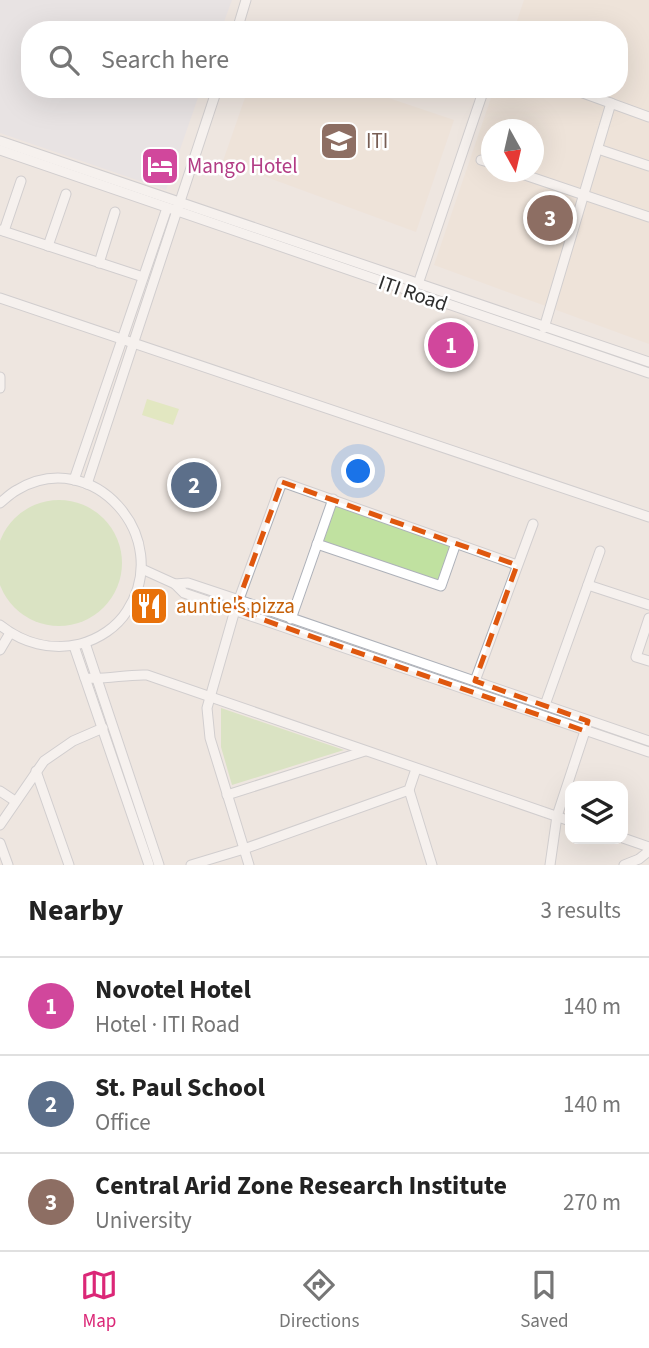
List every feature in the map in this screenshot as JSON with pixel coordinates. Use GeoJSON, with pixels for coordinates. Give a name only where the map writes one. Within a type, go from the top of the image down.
{"type":"FeatureCollection","features":[{"type":"Feature","properties":{"kind":"street"},"geometry":{"type":"LineString","coordinates":[[240,21],[247,0]]}},
{"type":"Feature","properties":{"kind":"street"},"geometry":{"type":"LineString","coordinates":[[87,484],[214,98]]}},
{"type":"Feature","properties":{"kind":"street"},"geometry":{"type":"LineString","coordinates":[[418,284],[481,98]]}},
{"type":"Feature","properties":{"kind":"street"},"geometry":{"type":"LineString","coordinates":[[597,98],[649,117]]}},
{"type":"Feature","properties":{"kind":"street"},"geometry":{"type":"LineString","coordinates":[[544,328],[611,103]]}},
{"type":"Feature","properties":{"kind":"street"},"geometry":{"type":"LineString","coordinates":[[0,141],[179,206]]}},
{"type":"Feature","properties":{"kind":"street"},"geometry":{"type":"LineString","coordinates":[[598,149],[649,166]]}},
{"type":"Feature","properties":{"kind":"street","name":"ITI Road"},"geometry":{"type":"LineString","coordinates":[[0,150],[167,208],[179,206],[649,362]]}},
{"type":"Feature","properties":{"kind":"street"},"geometry":{"type":"LineString","coordinates":[[21,181],[2,231],[143,277]]}},
{"type":"Feature","properties":{"kind":"street"},"geometry":{"type":"LineString","coordinates":[[544,181],[649,217]]}},
{"type":"Feature","properties":{"kind":"street"},"geometry":{"type":"LineString","coordinates":[[48,246],[66,194]]}},
{"type":"Feature","properties":{"kind":"street","name":"ITI Road"},"geometry":{"type":"LineString","coordinates":[[179,206],[649,373]]}},
{"type":"Feature","properties":{"kind":"street"},"geometry":{"type":"LineString","coordinates":[[74,481],[167,208]]}},
{"type":"Feature","properties":{"kind":"street"},"geometry":{"type":"LineString","coordinates":[[99,263],[115,212]]}},
{"type":"Feature","properties":{"kind":"street"},"geometry":{"type":"LineString","coordinates":[[0,298],[649,517]]}},
{"type":"Feature","properties":{"kind":"street"},"geometry":{"type":"LineString","coordinates":[[0,377],[0,388]]}},
{"type":"Feature","properties":{"kind":"street"},"geometry":{"type":"LineString","coordinates":[[0,503],[18,489],[39,481],[55,479],[87,484],[118,504],[135,530],[142,552],[142,569],[136,593],[124,615],[103,635],[85,643],[60,647],[30,643],[0,626]]}},
{"type":"Feature","properties":{"kind":"street"},"geometry":{"type":"LineString","coordinates":[[249,865],[210,738],[207,708],[235,610],[282,482],[517,565]]}},
{"type":"Feature","properties":{"kind":"street"},"geometry":{"type":"LineString","coordinates":[[291,618],[333,499]]}},
{"type":"Feature","properties":{"kind":"street"},"geometry":{"type":"LineString","coordinates":[[475,681],[533,524]]}},
{"type":"Feature","properties":{"kind":"street"},"geometry":{"type":"LineString","coordinates":[[317,544],[441,586],[456,543]]}},
{"type":"Feature","properties":{"kind":"street"},"geometry":{"type":"LineString","coordinates":[[545,705],[600,551]]}},
{"type":"Feature","properties":{"kind":"street"},"geometry":{"type":"LineString","coordinates":[[142,569],[175,584],[184,593],[586,726],[649,752]]}},
{"type":"Feature","properties":{"kind":"street"},"geometry":{"type":"LineString","coordinates":[[175,584],[188,583],[545,705],[586,726],[649,741]]}},
{"type":"Feature","properties":{"kind":"street"},"geometry":{"type":"LineString","coordinates":[[589,585],[649,605]]}},
{"type":"Feature","properties":{"kind":"street"},"geometry":{"type":"LineString","coordinates":[[649,618],[636,657],[649,662]]}},
{"type":"Feature","properties":{"kind":"street"},"geometry":{"type":"LineString","coordinates":[[0,650],[10,633]]}},
{"type":"Feature","properties":{"kind":"street"},"geometry":{"type":"LineString","coordinates":[[85,643],[159,865]]}},
{"type":"Feature","properties":{"kind":"street"},"geometry":{"type":"LineString","coordinates":[[74,646],[149,865]]}},
{"type":"Feature","properties":{"kind":"street"},"geometry":{"type":"LineString","coordinates":[[85,678],[147,675],[565,819]]}},
{"type":"Feature","properties":{"kind":"street"},"geometry":{"type":"LineString","coordinates":[[550,865],[557,816],[586,726]]}},
{"type":"Feature","properties":{"kind":"street"},"geometry":{"type":"LineString","coordinates":[[0,825],[44,761],[64,746],[103,728]]}},
{"type":"Feature","properties":{"kind":"street"},"geometry":{"type":"LineString","coordinates":[[227,795],[365,751]]}},
{"type":"Feature","properties":{"kind":"street"},"geometry":{"type":"LineString","coordinates":[[416,769],[409,790],[432,865]]}},
{"type":"Feature","properties":{"kind":"street"},"geometry":{"type":"LineString","coordinates":[[36,771],[69,865]]}},
{"type":"Feature","properties":{"kind":"street"},"geometry":{"type":"LineString","coordinates":[[191,865],[244,849],[409,790]]}},
{"type":"Feature","properties":{"kind":"street"},"geometry":{"type":"LineString","coordinates":[[0,791],[15,801]]}},
{"type":"Feature","properties":{"kind":"street"},"geometry":{"type":"LineString","coordinates":[[628,840],[649,849]]}},
{"type":"Feature","properties":{"kind":"street"},"geometry":{"type":"LineString","coordinates":[[0,843],[8,865]]}},
{"type":"Feature","properties":{"kind":"street"},"geometry":{"type":"LineString","coordinates":[[624,865],[649,849]]}},
{"type":"Feature","properties":{"kind":"highlighted area"},"geometry":{"type":"Polygon","coordinates":[[[282,482],[517,565],[475,681],[588,721],[585,731],[235,610],[282,482]]]}},
{"type":"Feature","properties":{"kind":"shaded area"},"geometry":{"type":"Polygon","coordinates":[[[0,0],[232,0],[224,21],[21,21],[21,98],[198,98],[166,190],[0,133],[0,0]]]}},
{"type":"Feature","properties":{"kind":"shaded area"},"geometry":{"type":"Polygon","coordinates":[[[524,0],[649,0],[649,344],[434,265],[481,127],[481,182],[544,182],[544,119],[484,119],[491,98],[628,98],[628,21],[517,21],[524,0]]]}},
{"type":"Feature","properties":{"kind":"shaded area","name":"ITI"},"geometry":{"type":"Polygon","coordinates":[[[245,98],[389,98],[454,120],[416,232],[223,161],[245,98]]]}},
{"type":"Feature","properties":{"kind":"green space"},"geometry":{"type":"Polygon","coordinates":[[[147,399],[179,409],[173,425],[142,415],[147,399]]]}},
{"type":"Feature","properties":{"kind":"green space"},"geometry":{"type":"Polygon","coordinates":[[[47,501],[71,501],[94,511],[104,518],[111,528],[121,551],[121,575],[111,598],[104,608],[94,615],[71,625],[47,625],[24,615],[14,608],[-1,581],[-1,545],[7,528],[14,518],[24,511],[47,501]]]}},
{"type":"Feature","properties":{"kind":"green space"},"geometry":{"type":"Polygon","coordinates":[[[333,505],[453,545],[440,582],[321,542],[333,505]]]}},
{"type":"Feature","properties":{"kind":"green space"},"geometry":{"type":"Polygon","coordinates":[[[221,708],[344,750],[232,785],[221,747],[221,708]]]}},
{"type":"Feature","properties":{"kind":"place","name":"ITI"},"geometry":{"type":"Point","coordinates":[339,141]}},
{"type":"Feature","properties":{"kind":"place","name":"Mango Hotel"},"geometry":{"type":"Point","coordinates":[160,166]}},
{"type":"Feature","properties":{"kind":"place","name":"Central Arid Zone Research Institute"},"geometry":{"type":"Point","coordinates":[550,218]}},
{"type":"Feature","properties":{"kind":"place","name":"Novotel Hotel"},"geometry":{"type":"Point","coordinates":[451,345]}},
{"type":"Feature","properties":{"kind":"place","name":"St. Paul School"},"geometry":{"type":"Point","coordinates":[194,485]}},
{"type":"Feature","properties":{"kind":"place","name":"auntie's pizza"},"geometry":{"type":"Point","coordinates":[149,606]}}]}
